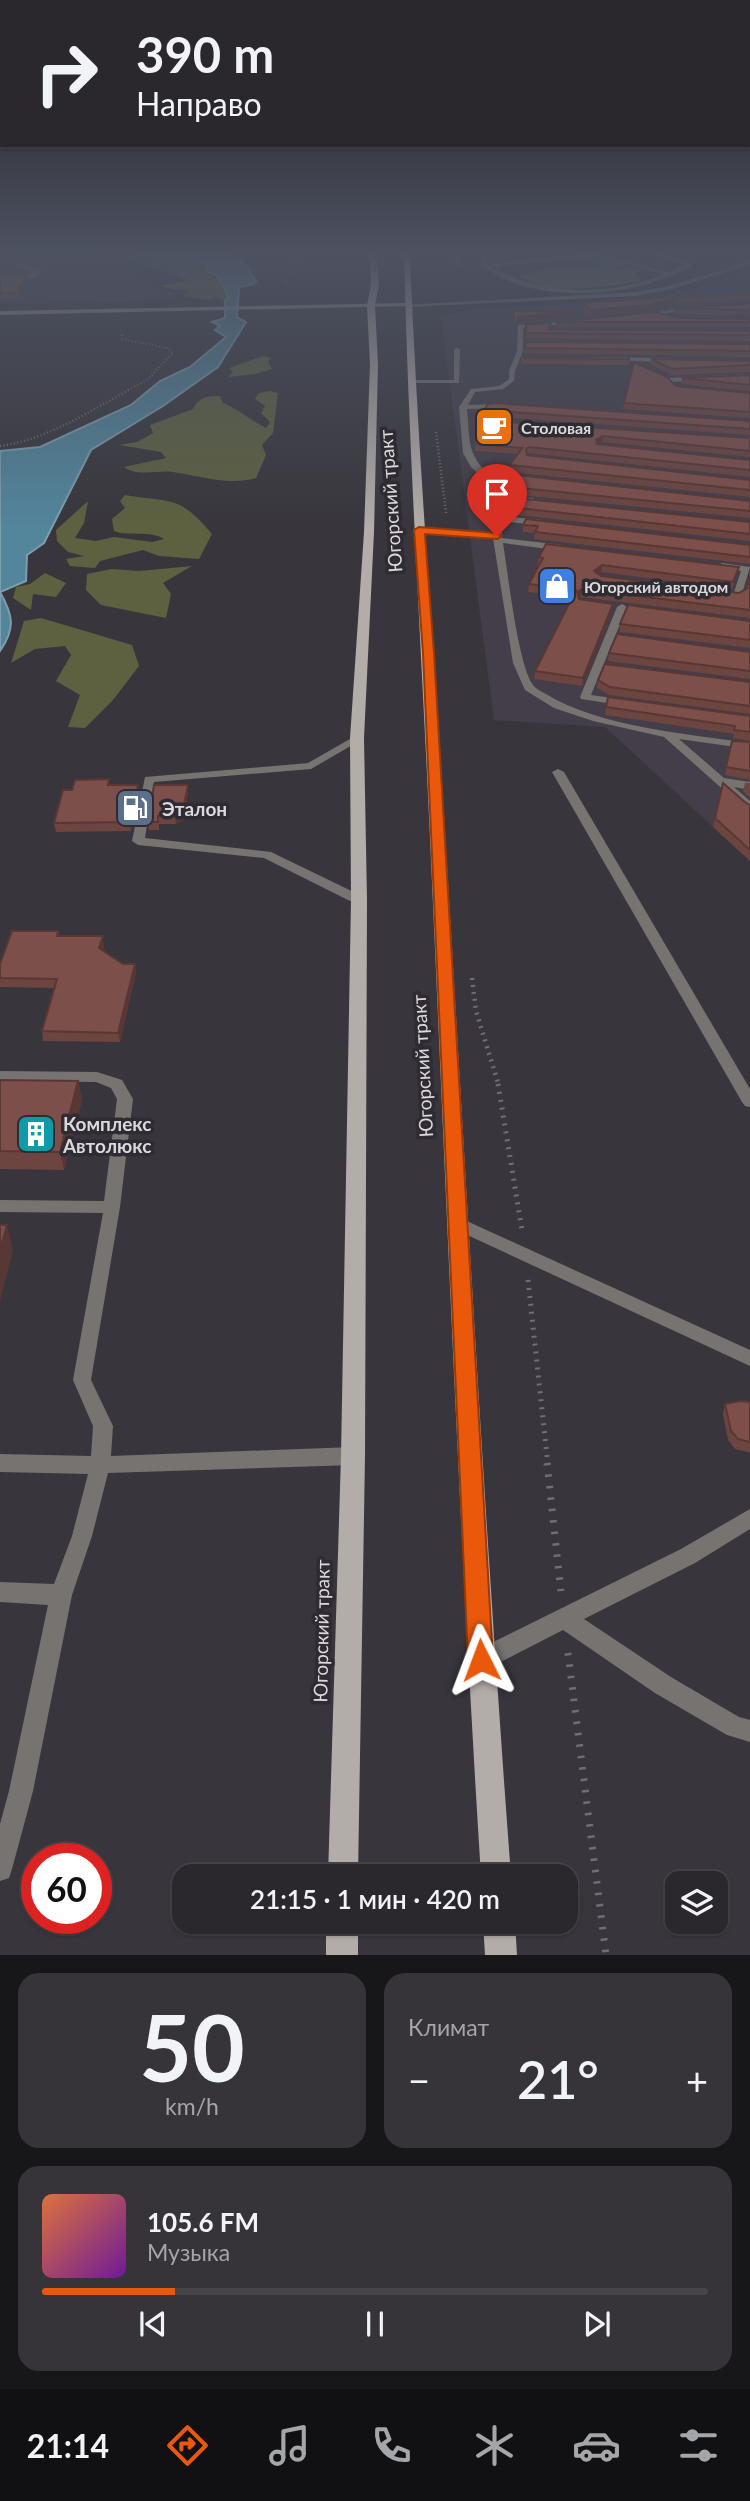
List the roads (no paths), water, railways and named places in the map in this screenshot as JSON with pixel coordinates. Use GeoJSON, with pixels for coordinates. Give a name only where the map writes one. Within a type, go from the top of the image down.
{"type":"FeatureCollection","features":[{"type":"Feature","properties":{"kind":"main road","name":"Югорский тракт"},"geometry":{"type":"LineString","coordinates":[[343,1864],[353,1456],[359,900],[357,737],[369,532],[373,345]]}},
{"type":"Feature","properties":{"kind":"main road","name":"Югорский тракт"},"geometry":{"type":"LineString","coordinates":[[409,345],[481,1660],[495,1864]]}},
{"type":"Feature","properties":{"kind":"main road"},"geometry":{"type":"LineString","coordinates":[[342,1934],[342,1955]]}},
{"type":"Feature","properties":{"kind":"main road"},"geometry":{"type":"LineString","coordinates":[[500,1934],[501,1955]]}},
{"type":"Feature","properties":{"kind":"street"},"geometry":{"type":"LineString","coordinates":[[519,345],[512,380],[501,388],[473,390],[463,407],[467,453],[474,466],[488,478],[494,497],[518,663],[529,688],[558,706],[597,719],[667,734],[750,746]]}},
{"type":"Feature","properties":{"kind":"street"},"geometry":{"type":"LineString","coordinates":[[411,382],[457,382],[457,351]]}},
{"type":"Feature","properties":{"kind":"street"},"geometry":{"type":"LineString","coordinates":[[516,358],[530,358]]}},
{"type":"Feature","properties":{"kind":"street"},"geometry":{"type":"LineString","coordinates":[[572,359],[682,360]]}},
{"type":"Feature","properties":{"kind":"street"},"geometry":{"type":"LineString","coordinates":[[627,359],[651,371]]}},
{"type":"Feature","properties":{"kind":"street"},"geometry":{"type":"LineString","coordinates":[[660,376],[670,380],[750,376]]}},
{"type":"Feature","properties":{"kind":"street"},"geometry":{"type":"LineString","coordinates":[[670,380],[678,389]]}},
{"type":"Feature","properties":{"kind":"street"},"geometry":{"type":"LineString","coordinates":[[463,407],[508,406]]}},
{"type":"Feature","properties":{"kind":"street"},"geometry":{"type":"LineString","coordinates":[[464,420],[478,421]]}},
{"type":"Feature","properties":{"kind":"street"},"geometry":{"type":"LineString","coordinates":[[466,439],[480,439]]}},
{"type":"Feature","properties":{"kind":"street"},"geometry":{"type":"LineString","coordinates":[[488,478],[545,480]]}},
{"type":"Feature","properties":{"kind":"street"},"geometry":{"type":"LineString","coordinates":[[494,497],[548,503]]}},
{"type":"Feature","properties":{"kind":"street"},"geometry":{"type":"LineString","coordinates":[[496,518],[550,524]]}},
{"type":"Feature","properties":{"kind":"street"},"geometry":{"type":"LineString","coordinates":[[419,530],[581,550]]}},
{"type":"Feature","properties":{"kind":"street"},"geometry":{"type":"LineString","coordinates":[[705,564],[748,569],[738,595],[710,591]]}},
{"type":"Feature","properties":{"kind":"street"},"geometry":{"type":"LineString","coordinates":[[609,606],[635,609]]}},
{"type":"Feature","properties":{"kind":"street"},"geometry":{"type":"LineString","coordinates":[[622,607],[585,697],[640,705]]}},
{"type":"Feature","properties":{"kind":"street"},"geometry":{"type":"LineString","coordinates":[[610,636],[623,638]]}},
{"type":"Feature","properties":{"kind":"street"},"geometry":{"type":"LineString","coordinates":[[598,665],[612,667]]}},
{"type":"Feature","properties":{"kind":"street"},"geometry":{"type":"LineString","coordinates":[[667,734],[750,807]]}},
{"type":"Feature","properties":{"kind":"street"},"geometry":{"type":"LineString","coordinates":[[357,737],[310,766],[149,779],[138,841],[267,855],[359,900]]}},
{"type":"Feature","properties":{"kind":"street"},"geometry":{"type":"LineString","coordinates":[[558,772],[750,1102]]}},
{"type":"Feature","properties":{"kind":"street"},"geometry":{"type":"LineString","coordinates":[[721,781],[750,786]]}},
{"type":"Feature","properties":{"kind":"street"},"geometry":{"type":"LineString","coordinates":[[0,1076],[97,1077],[117,1084],[125,1099],[112,1207],[82,1380],[103,1426],[100,1465],[82,1536],[61,1595],[20,1791],[0,1869]]}},
{"type":"Feature","properties":{"kind":"street"},"geometry":{"type":"LineString","coordinates":[[0,1206],[112,1207]]}},
{"type":"Feature","properties":{"kind":"street"},"geometry":{"type":"LineString","coordinates":[[458,1223],[750,1359]]}},
{"type":"Feature","properties":{"kind":"street"},"geometry":{"type":"LineString","coordinates":[[0,1463],[100,1465],[353,1456]]}},
{"type":"Feature","properties":{"kind":"street"},"geometry":{"type":"LineString","coordinates":[[481,1660],[688,1556],[750,1518]]}},
{"type":"Feature","properties":{"kind":"street"},"geometry":{"type":"LineString","coordinates":[[0,1592],[61,1595]]}},
{"type":"Feature","properties":{"kind":"street"},"geometry":{"type":"LineString","coordinates":[[564,1618],[663,1685],[735,1727],[750,1731]]}},
{"type":"Feature","properties":{"kind":"water"},"geometry":{"type":"Polygon","coordinates":[[[216,345],[232,345],[218,367],[163,406],[91,450],[44,543],[27,555],[26,581],[0,592],[0,451],[40,447],[131,405],[160,381],[190,367],[216,345]]]}},
{"type":"Feature","properties":{"kind":"water"},"geometry":{"type":"Polygon","coordinates":[[[0,592],[11,622],[9,635],[0,651],[0,592]]]}},
{"type":"Feature","properties":{"kind":"place","name":"Столовая"},"geometry":{"type":"Point","coordinates":[494,427]}},
{"type":"Feature","properties":{"kind":"place","name":"Югорский автодом"},"geometry":{"type":"Point","coordinates":[557,586]}},
{"type":"Feature","properties":{"kind":"place","name":"Эталон"},"geometry":{"type":"Point","coordinates":[135,808]}},
{"type":"Feature","properties":{"kind":"place","name":"Комплекс Автолюкс"},"geometry":{"type":"Point","coordinates":[36,1134]}}]}
